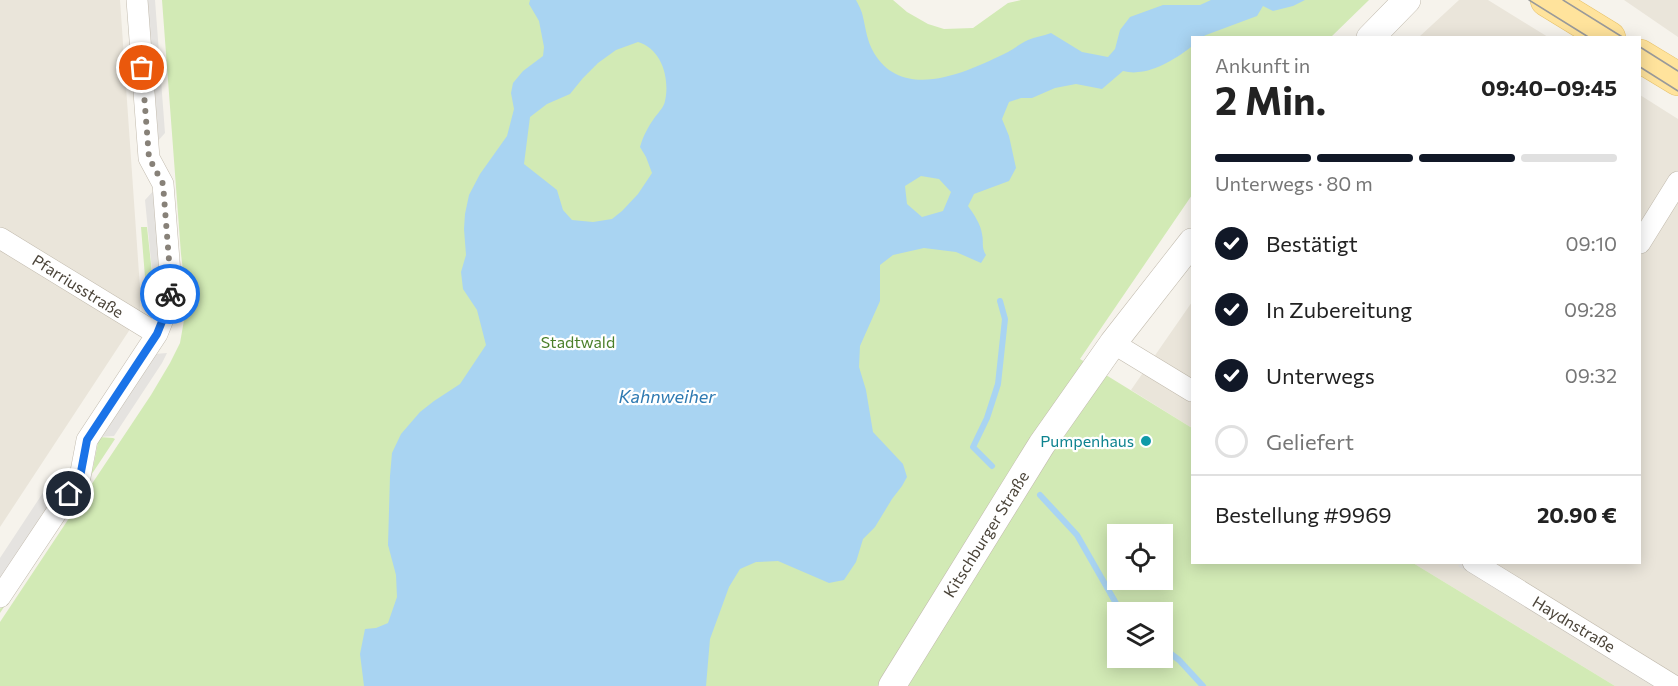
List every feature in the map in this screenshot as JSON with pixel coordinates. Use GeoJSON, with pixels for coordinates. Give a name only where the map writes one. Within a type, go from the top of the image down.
{"type":"FeatureCollection","features":[{"type":"Feature","properties":{"kind":"main road"},"geometry":{"type":"LineString","coordinates":[[1547,0],[1606,36]]}},
{"type":"Feature","properties":{"kind":"main road"},"geometry":{"type":"LineString","coordinates":[[1641,57],[1678,79]]}},
{"type":"Feature","properties":{"kind":"street"},"geometry":{"type":"LineString","coordinates":[[0,597],[80,477],[87,440],[157,334],[165,314],[171,286],[163,184],[149,158],[137,0]]}},
{"type":"Feature","properties":{"kind":"street"},"geometry":{"type":"LineString","coordinates":[[1372,36],[1407,0]]}},
{"type":"Feature","properties":{"kind":"street"},"geometry":{"type":"LineString","coordinates":[[1641,241],[1678,182]]}},
{"type":"Feature","properties":{"kind":"street","name":"Pfarriusstraße"},"geometry":{"type":"LineString","coordinates":[[0,238],[157,334]]}},
{"type":"Feature","properties":{"kind":"street","name":"Kitschburger Straße"},"geometry":{"type":"LineString","coordinates":[[892,686],[1042,444],[1113,343],[1191,243]]}},
{"type":"Feature","properties":{"kind":"street"},"geometry":{"type":"LineString","coordinates":[[1113,343],[1191,390]]}},
{"type":"Feature","properties":{"kind":"street","name":"Haydnstraße"},"geometry":{"type":"LineString","coordinates":[[1476,564],[1674,686]]}},
{"type":"Feature","properties":{"kind":"shaded area"},"geometry":{"type":"Polygon","coordinates":[[[0,0],[120,0],[140,314],[0,527],[0,0]]]}},
{"type":"Feature","properties":{"kind":"shaded area"},"geometry":{"type":"Polygon","coordinates":[[[145,0],[155,0],[165,133],[156,143],[145,0]]]}},
{"type":"Feature","properties":{"kind":"shaded area"},"geometry":{"type":"Polygon","coordinates":[[[1459,0],[1488,0],[1546,36],[1420,36],[1459,0]]]}},
{"type":"Feature","properties":{"kind":"shaded area"},"geometry":{"type":"Polygon","coordinates":[[[1624,0],[1678,0],[1678,37],[1624,0]]]}},
{"type":"Feature","properties":{"kind":"shaded area"},"geometry":{"type":"Polygon","coordinates":[[[1641,96],[1678,119],[1678,686],[1615,686],[1415,564],[1641,564],[1641,96]]]}},
{"type":"Feature","properties":{"kind":"shaded area"},"geometry":{"type":"Polygon","coordinates":[[[156,188],[162,274],[153,281],[145,200],[156,188]]]}},
{"type":"Feature","properties":{"kind":"shaded area"},"geometry":{"type":"Polygon","coordinates":[[[1191,303],[1191,427],[1131,390],[1191,303]]]}},
{"type":"Feature","properties":{"kind":"shaded area"},"geometry":{"type":"Polygon","coordinates":[[[167,353],[114,436],[99,437],[154,354],[167,353]]]}},
{"type":"Feature","properties":{"kind":"shaded area"},"geometry":{"type":"Polygon","coordinates":[[[52,479],[66,479],[0,580],[0,558],[52,479]]]}},
{"type":"Feature","properties":{"kind":"shaded area"},"geometry":{"type":"Polygon","coordinates":[[[1464,564],[1662,686],[1652,686],[1458,566],[1464,564]]]}},
{"type":"Feature","properties":{"kind":"green space","name":"Stadtwald"},"geometry":{"type":"Polygon","coordinates":[[[162,0],[893,0],[907,12],[928,24],[944,29],[973,28],[1008,3],[1021,0],[1369,0],[1332,36],[1191,36],[1191,196],[1080,359],[1191,427],[1191,564],[1415,564],[1615,686],[0,686],[0,622],[151,395],[180,343],[187,303],[181,254],[162,0]]]}},
{"type":"Feature","properties":{"kind":"green space"},"geometry":{"type":"Polygon","coordinates":[[[141,227],[147,227],[153,282],[163,275],[159,290],[150,302],[147,302],[141,227]]]}},
{"type":"Feature","properties":{"kind":"green space"},"geometry":{"type":"Polygon","coordinates":[[[99,437],[115,439],[0,613],[0,609],[93,468],[99,437]]]}},
{"type":"Feature","properties":{"kind":"water","name":"Kahnweiher"},"geometry":{"type":"Polygon","coordinates":[[[530,0],[856,0],[874,53],[887,68],[902,77],[919,80],[956,74],[992,60],[1028,40],[1051,33],[1082,52],[1108,57],[1115,49],[1120,30],[1130,17],[1163,5],[1200,5],[1211,0],[1305,0],[1273,11],[1263,6],[1257,16],[1205,36],[1191,36],[1191,47],[1167,63],[1144,71],[1123,71],[1102,89],[1076,84],[1055,88],[1032,98],[1021,98],[1009,102],[1002,119],[1009,136],[1016,168],[1009,181],[974,194],[968,206],[977,220],[983,237],[986,255],[981,263],[956,252],[924,248],[893,255],[880,265],[880,301],[860,346],[859,367],[866,390],[873,432],[903,464],[907,477],[875,527],[863,539],[856,562],[844,580],[829,583],[778,561],[756,562],[740,569],[729,587],[710,639],[706,686],[364,686],[360,654],[365,629],[376,628],[388,623],[397,597],[396,575],[388,545],[392,453],[401,434],[420,412],[460,384],[486,345],[477,310],[463,289],[461,272],[466,255],[465,214],[469,195],[480,174],[507,136],[514,109],[511,93],[513,83],[523,71],[543,56],[544,47],[539,21],[529,4],[530,0]],[[638,42],[616,50],[598,63],[570,94],[547,104],[530,117],[524,164],[557,190],[563,210],[572,220],[593,222],[612,219],[638,194],[652,173],[640,147],[648,128],[662,108],[666,83],[658,58],[646,46],[638,42]],[[921,176],[905,186],[907,204],[922,217],[943,211],[951,192],[939,179],[921,176]]]}},
{"type":"Feature","properties":{"kind":"waterway"},"geometry":{"type":"LineString","coordinates":[[992,466],[973,447],[987,418],[998,384],[1005,319],[1000,301]]}},
{"type":"Feature","properties":{"kind":"waterway"},"geometry":{"type":"LineString","coordinates":[[1040,495],[1077,535],[1115,602]]}},
{"type":"Feature","properties":{"kind":"waterway"},"geometry":{"type":"LineString","coordinates":[[1173,655],[1203,686]]}},
{"type":"Feature","properties":{"kind":"tram line"},"geometry":{"type":"LineString","coordinates":[[1529,0],[1587,36]]}},
{"type":"Feature","properties":{"kind":"tram line"},"geometry":{"type":"LineString","coordinates":[[1563,0],[1621,36]]}},
{"type":"Feature","properties":{"kind":"tram line"},"geometry":{"type":"LineString","coordinates":[[1641,48],[1678,71]]}},
{"type":"Feature","properties":{"kind":"tram line"},"geometry":{"type":"LineString","coordinates":[[1641,68],[1678,91]]}},
{"type":"Feature","properties":{"kind":"way so far"},"geometry":{"type":"LineString","coordinates":[[142,68],[149,158],[163,184],[170,294]]}},
{"type":"Feature","properties":{"kind":"place","name":"Pumpenhaus"},"geometry":{"type":"Point","coordinates":[1146,441]}},
{"type":"Feature","properties":{"kind":"route"},"geometry":{"type":"LineString","coordinates":[[69,494],[80,477],[87,440],[157,334],[170,294]]}}]}
